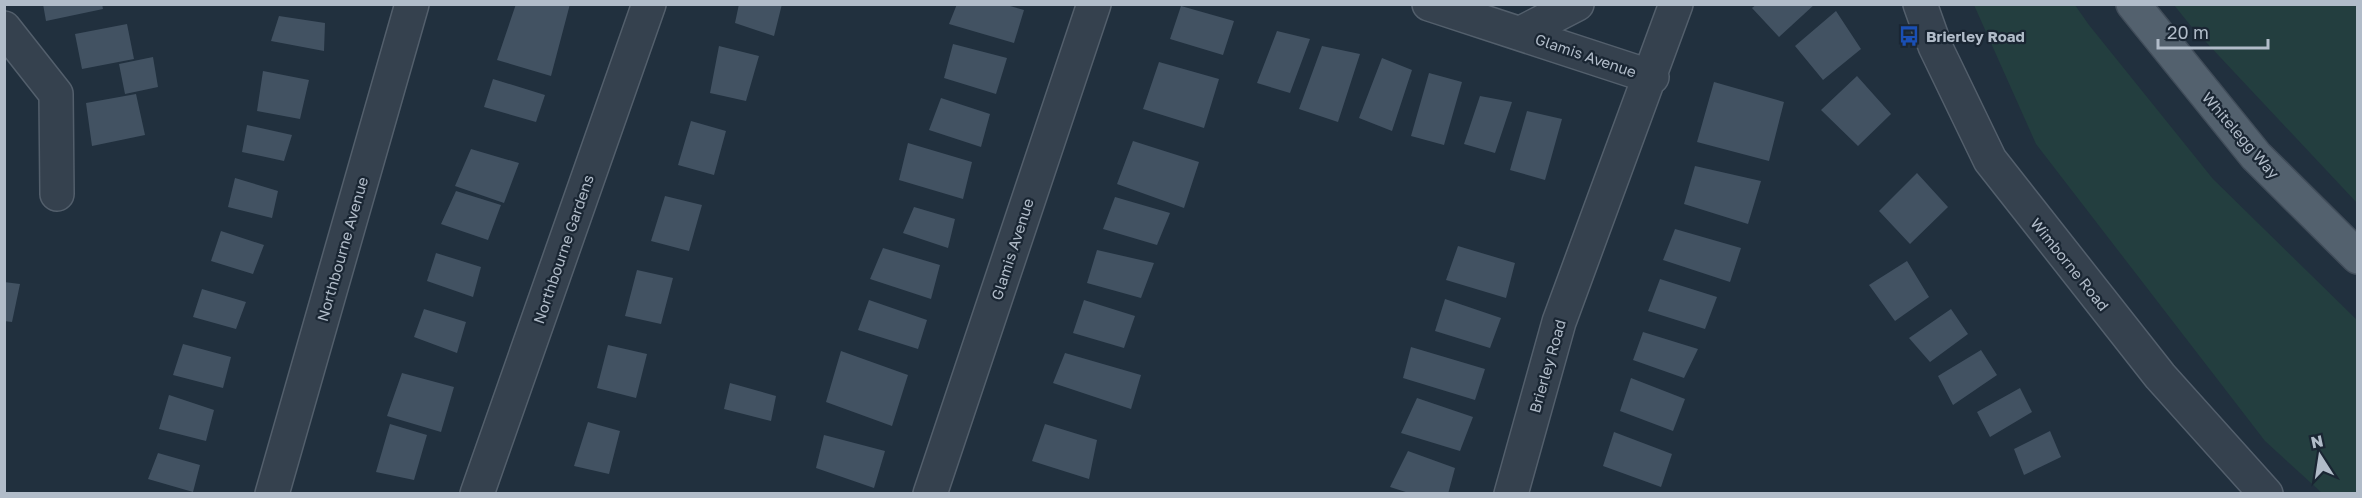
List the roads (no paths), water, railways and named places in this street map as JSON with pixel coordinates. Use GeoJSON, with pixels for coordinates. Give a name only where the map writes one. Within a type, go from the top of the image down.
{"type":"FeatureCollection","features":[{"type":"Feature","properties":{"kind":"main road","name":"Whitelegg Way"},"geometry":{"type":"LineString","coordinates":[[2133,4],[2256,156],[2358,257]]}},
{"type":"Feature","properties":{"kind":"street","name":"Northbourne Avenue"},"geometry":{"type":"LineString","coordinates":[[272,494],[412,4]]}},
{"type":"Feature","properties":{"kind":"street","name":"Northbourne Gardens"},"geometry":{"type":"LineString","coordinates":[[477,494],[649,4]]}},
{"type":"Feature","properties":{"kind":"street","name":"Glamis Avenue"},"geometry":{"type":"LineString","coordinates":[[930,494],[1094,4]]}},
{"type":"Feature","properties":{"kind":"street","name":"Glamis Avenue"},"geometry":{"type":"LineString","coordinates":[[1428,4],[1652,77]]}},
{"type":"Feature","properties":{"kind":"street","name":"Glamis Avenue"},"geometry":{"type":"LineString","coordinates":[[1521,33],[1577,4]]}},
{"type":"Feature","properties":{"kind":"street","name":"Brierley Road"},"geometry":{"type":"LineString","coordinates":[[1512,494],[1559,322],[1652,77],[1676,4]]}},
{"type":"Feature","properties":{"kind":"street","name":"Wimborne Road"},"geometry":{"type":"LineString","coordinates":[[1920,4],[1935,46],[1990,160],[2160,376],[2266,494]]}},
{"type":"Feature","properties":{"kind":"street"},"geometry":{"type":"LineString","coordinates":[[4,28],[56,94],[57,194]]}},
{"type":"Feature","properties":{"kind":"place","name":"Brierley Road"},"geometry":{"type":"Point","coordinates":[1909,36]}}]}
